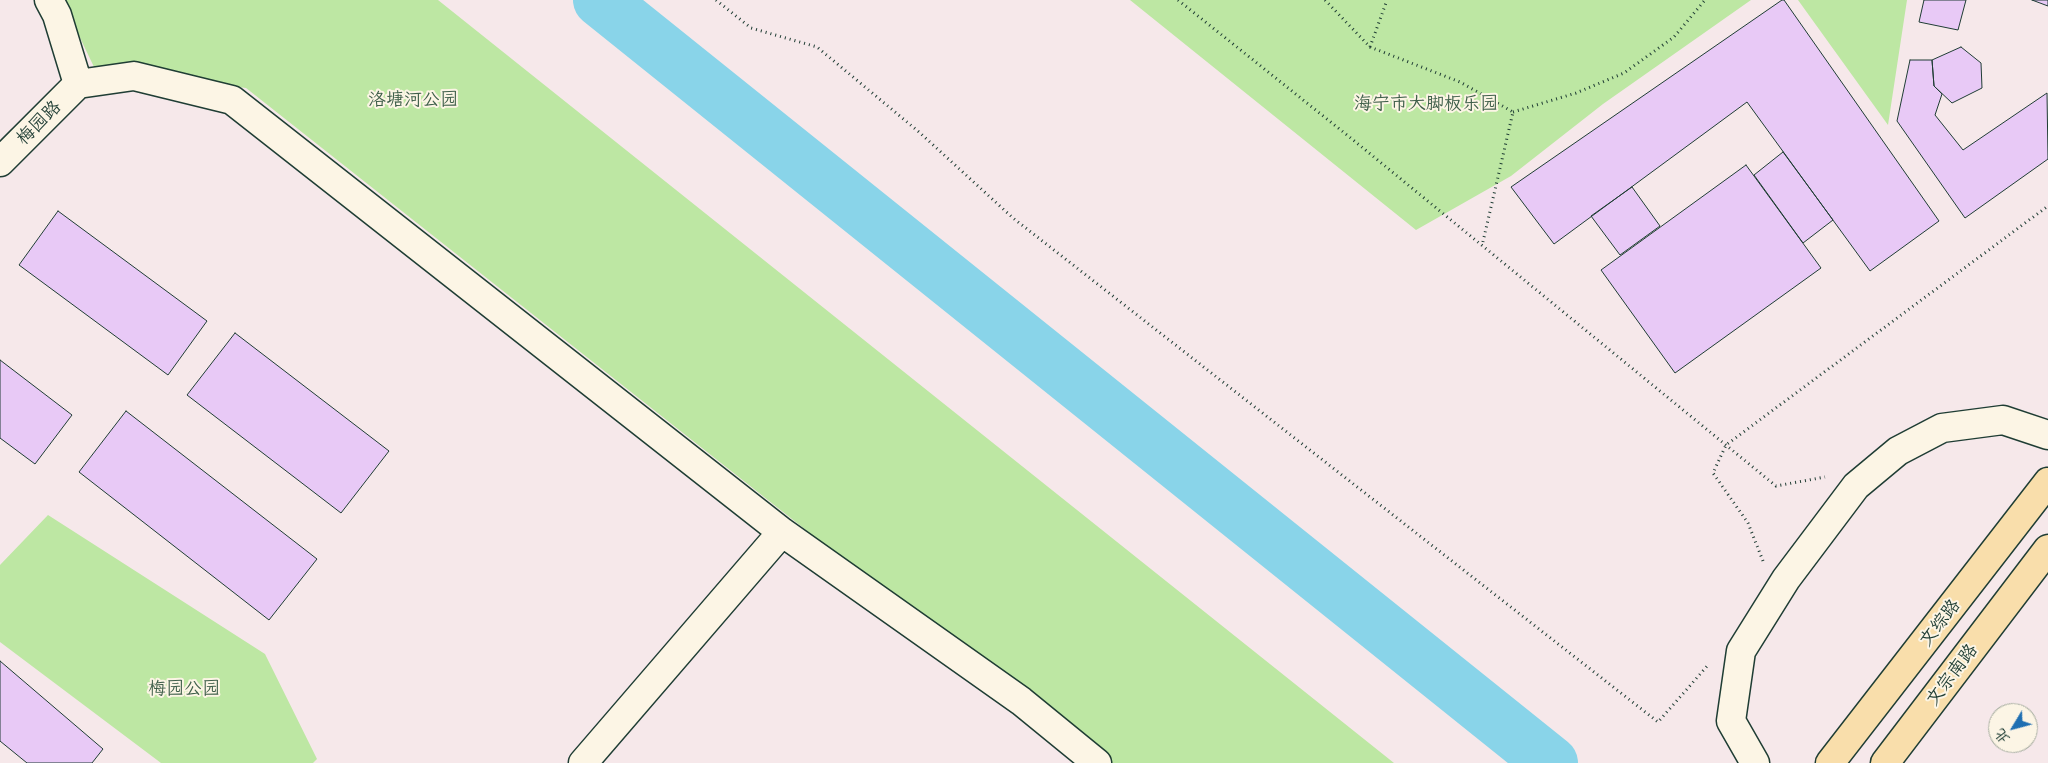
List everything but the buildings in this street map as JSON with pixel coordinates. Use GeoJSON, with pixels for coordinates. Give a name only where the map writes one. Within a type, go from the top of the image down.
{"type":"FeatureCollection","features":[{"type":"Feature","properties":{"kind":"main road","name":"文综路"},"geometry":{"type":"LineString","coordinates":[[1830,763],[2048,482]]}},
{"type":"Feature","properties":{"kind":"main road","name":"文宗南路"},"geometry":{"type":"LineString","coordinates":[[1884,763],[2048,549]]}},
{"type":"Feature","properties":{"kind":"street"},"geometry":{"type":"LineString","coordinates":[[49,0],[57,15],[78,84],[134,76],[232,100],[782,532],[1021,701],[1097,763]]}},
{"type":"Feature","properties":{"kind":"street","name":"梅园路"},"geometry":{"type":"LineString","coordinates":[[0,162],[78,84]]}},
{"type":"Feature","properties":{"kind":"street"},"geometry":{"type":"LineString","coordinates":[[1755,763],[1731,721],[1741,651],[1786,579],[1856,486],[1898,451],[1942,428],[2003,420],[2048,435]]}},
{"type":"Feature","properties":{"kind":"street"},"geometry":{"type":"LineString","coordinates":[[583,763],[782,532]]}},
{"type":"Feature","properties":{"kind":"path"},"geometry":{"type":"LineString","coordinates":[[716,0],[751,28],[817,47],[919,132],[1013,218],[1658,722],[1715,656]]}},
{"type":"Feature","properties":{"kind":"path"},"geometry":{"type":"LineString","coordinates":[[1178,0],[1776,486],[1826,477]]}},
{"type":"Feature","properties":{"kind":"path"},"geometry":{"type":"LineString","coordinates":[[1325,0],[1370,47],[1460,82],[1513,112],[1576,93],[1624,73],[1674,37],[1705,0]]}},
{"type":"Feature","properties":{"kind":"path"},"geometry":{"type":"LineString","coordinates":[[1370,47],[1387,0]]}},
{"type":"Feature","properties":{"kind":"path"},"geometry":{"type":"LineString","coordinates":[[1482,246],[1513,112]]}},
{"type":"Feature","properties":{"kind":"path"},"geometry":{"type":"LineString","coordinates":[[1761,569],[1763,561],[1748,523],[1713,474],[1726,445],[2048,206]]}},
{"type":"Feature","properties":{"kind":"green space","name":"洛塘河公园"},"geometry":{"type":"Polygon","coordinates":[[[62,0],[438,0],[1394,763],[1101,763],[246,88],[94,67],[62,0]]]}},
{"type":"Feature","properties":{"kind":"green space","name":"海宁市大脚板乐园"},"geometry":{"type":"Polygon","coordinates":[[[1130,0],[1751,0],[1603,104],[1511,176],[1416,230],[1130,0]]]}},
{"type":"Feature","properties":{"kind":"green space"},"geometry":{"type":"Polygon","coordinates":[[[1798,0],[1907,0],[1888,125],[1798,0]]]}},
{"type":"Feature","properties":{"kind":"green space","name":"梅园公园"},"geometry":{"type":"Polygon","coordinates":[[[48,515],[265,654],[317,759],[313,763],[161,763],[0,642],[0,565],[48,515]]]}},
{"type":"Feature","properties":{"kind":"waterway"},"geometry":{"type":"LineString","coordinates":[[600,0],[1551,763]]}}]}
